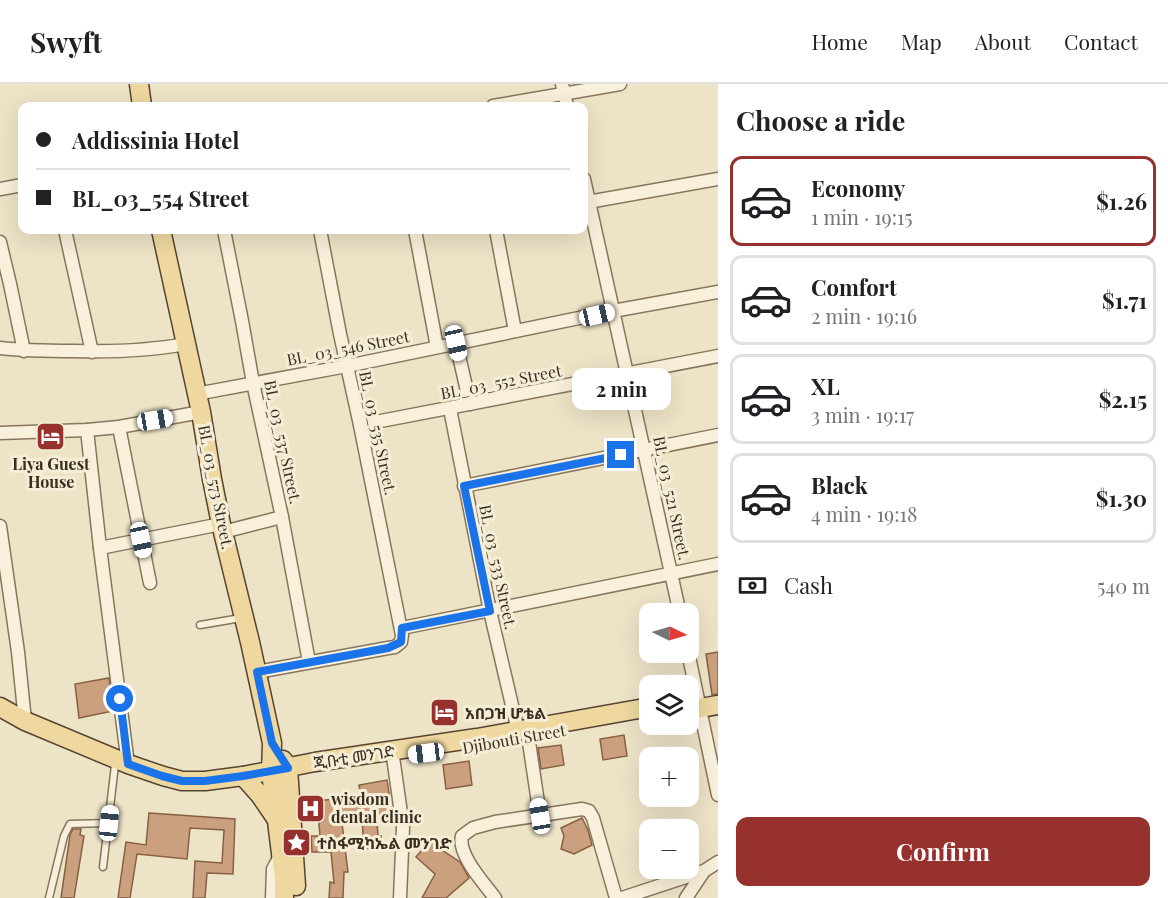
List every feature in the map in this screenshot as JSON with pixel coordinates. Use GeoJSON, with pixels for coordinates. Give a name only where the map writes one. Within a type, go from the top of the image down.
{"type":"FeatureCollection","features":[{"type":"Feature","properties":{"kind":"main road"},"geometry":{"type":"LineString","coordinates":[[139,84],[141,102]]}},
{"type":"Feature","properties":{"kind":"main road","name":"BL_03_573 Street."},"geometry":{"type":"LineString","coordinates":[[162,234],[201,412],[222,528],[272,743],[290,771]]}},
{"type":"Feature","properties":{"kind":"main road"},"geometry":{"type":"LineString","coordinates":[[699,702],[718,696]]}},
{"type":"Feature","properties":{"kind":"main road"},"geometry":{"type":"LineString","coordinates":[[699,704],[718,705]]}},
{"type":"Feature","properties":{"kind":"main road"},"geometry":{"type":"LineString","coordinates":[[0,707],[25,721],[122,765]]}},
{"type":"Feature","properties":{"kind":"main road"},"geometry":{"type":"LineString","coordinates":[[524,732],[639,709]]}},
{"type":"Feature","properties":{"kind":"main road"},"geometry":{"type":"LineString","coordinates":[[0,714],[30,729],[122,765],[182,781],[246,780],[290,771]]}},
{"type":"Feature","properties":{"kind":"main road","name":"Djibouti Street"},"geometry":{"type":"LineString","coordinates":[[290,771],[393,754],[469,747],[524,732],[639,717]]}},
{"type":"Feature","properties":{"kind":"main road"},"geometry":{"type":"LineString","coordinates":[[290,771],[296,898]]}},
{"type":"Feature","properties":{"kind":"main road"},"geometry":{"type":"LineString","coordinates":[[284,898],[284,878],[277,821],[290,771]]}},
{"type":"Feature","properties":{"kind":"main road"},"geometry":{"type":"LineString","coordinates":[[246,780],[265,801],[277,821]]}},
{"type":"Feature","properties":{"kind":"street"},"geometry":{"type":"LineString","coordinates":[[519,102],[620,84]]}},
{"type":"Feature","properties":{"kind":"street"},"geometry":{"type":"LineString","coordinates":[[588,202],[718,179]]}},
{"type":"Feature","properties":{"kind":"street"},"geometry":{"type":"LineString","coordinates":[[0,189],[18,186]]}},
{"type":"Feature","properties":{"kind":"street","name":"BL_03_521 Street."},"geometry":{"type":"LineString","coordinates":[[588,202],[678,603]]}},
{"type":"Feature","properties":{"kind":"street"},"geometry":{"type":"LineString","coordinates":[[66,234],[92,352]]}},
{"type":"Feature","properties":{"kind":"street","name":"BL_03_537 Street."},"geometry":{"type":"LineString","coordinates":[[225,234],[309,662]]}},
{"type":"Feature","properties":{"kind":"street","name":"BL_03_535 Street."},"geometry":{"type":"LineString","coordinates":[[309,662],[388,648],[401,642],[402,628],[321,234]]}},
{"type":"Feature","properties":{"kind":"street"},"geometry":{"type":"LineString","coordinates":[[416,234],[437,347]]}},
{"type":"Feature","properties":{"kind":"street"},"geometry":{"type":"LineString","coordinates":[[497,234],[515,332]]}},
{"type":"Feature","properties":{"kind":"street"},"geometry":{"type":"LineString","coordinates":[[0,242],[24,351]]}},
{"type":"Feature","properties":{"kind":"street","name":"BL_03_546 Street"},"geometry":{"type":"LineString","coordinates":[[196,394],[718,291]]}},
{"type":"Feature","properties":{"kind":"street"},"geometry":{"type":"LineString","coordinates":[[456,343],[470,405]]}},
{"type":"Feature","properties":{"kind":"street"},"geometry":{"type":"LineString","coordinates":[[0,348],[24,351],[92,352],[158,349],[185,344]]}},
{"type":"Feature","properties":{"kind":"street","name":"BL_03_552 Street"},"geometry":{"type":"LineString","coordinates":[[360,426],[718,356]]}},
{"type":"Feature","properties":{"kind":"street","name":"BL_03_533 Street."},"geometry":{"type":"LineString","coordinates":[[450,409],[490,611],[524,732],[540,816]]}},
{"type":"Feature","properties":{"kind":"street"},"geometry":{"type":"LineString","coordinates":[[0,433],[119,427],[201,412]]}},
{"type":"Feature","properties":{"kind":"street"},"geometry":{"type":"LineString","coordinates":[[119,427],[150,583]]}},
{"type":"Feature","properties":{"kind":"street"},"geometry":{"type":"LineString","coordinates":[[87,430],[122,765]]}},
{"type":"Feature","properties":{"kind":"street"},"geometry":{"type":"LineString","coordinates":[[464,486],[718,435]]}},
{"type":"Feature","properties":{"kind":"street"},"geometry":{"type":"LineString","coordinates":[[100,548],[282,517]]}},
{"type":"Feature","properties":{"kind":"street"},"geometry":{"type":"LineString","coordinates":[[0,526],[4,592],[18,652],[25,721]]}},
{"type":"Feature","properties":{"kind":"street"},"geometry":{"type":"LineString","coordinates":[[402,628],[718,564]]}},
{"type":"Feature","properties":{"kind":"street"},"geometry":{"type":"LineString","coordinates":[[257,672],[309,662]]}},
{"type":"Feature","properties":{"kind":"street"},"geometry":{"type":"LineString","coordinates":[[699,726],[718,795]]}},
{"type":"Feature","properties":{"kind":"street"},"geometry":{"type":"LineString","coordinates":[[393,754],[403,827],[400,898]]}},
{"type":"Feature","properties":{"kind":"street"},"geometry":{"type":"LineString","coordinates":[[495,898],[466,856],[460,842],[462,836],[473,828],[495,822],[582,809],[589,810],[616,898]]}},
{"type":"Feature","properties":{"kind":"street"},"geometry":{"type":"LineString","coordinates":[[273,898],[273,869],[281,853]]}},
{"type":"Feature","properties":{"kind":"street"},"geometry":{"type":"LineString","coordinates":[[622,898],[704,871],[718,862]]}},
{"type":"Feature","properties":{"kind":"street"},"geometry":{"type":"LineString","coordinates":[[686,898],[704,871]]}},
{"type":"Feature","properties":{"kind":"lane"},"geometry":{"type":"LineString","coordinates":[[200,625],[244,617]]}},
{"type":"Feature","properties":{"kind":"lane"},"geometry":{"type":"LineString","coordinates":[[103,867],[109,823],[122,765]]}},
{"type":"Feature","properties":{"kind":"lane"},"geometry":{"type":"LineString","coordinates":[[49,898],[64,836],[70,824],[109,823]]}},
{"type":"Feature","properties":{"kind":"building"},"geometry":{"type":"Polygon","coordinates":[[[718,652],[718,694],[712,695],[706,654],[718,652]]]}},
{"type":"Feature","properties":{"kind":"building"},"geometry":{"type":"Polygon","coordinates":[[[109,678],[113,711],[79,718],[75,684],[109,678]]]}},
{"type":"Feature","properties":{"kind":"building"},"geometry":{"type":"Polygon","coordinates":[[[624,735],[627,756],[603,760],[600,739],[624,735]]]}},
{"type":"Feature","properties":{"kind":"building"},"geometry":{"type":"Polygon","coordinates":[[[561,745],[564,765],[541,769],[538,748],[561,745]]]}},
{"type":"Feature","properties":{"kind":"building"},"geometry":{"type":"Polygon","coordinates":[[[469,761],[472,785],[446,789],[443,765],[469,761]]]}},
{"type":"Feature","properties":{"kind":"building"},"geometry":{"type":"Polygon","coordinates":[[[387,780],[393,818],[377,820],[378,836],[381,836],[382,847],[364,849],[362,819],[342,823],[348,872],[344,872],[343,898],[329,898],[330,882],[334,883],[331,852],[312,852],[311,836],[320,836],[317,801],[361,796],[359,785],[387,780]]]}},
{"type":"Feature","properties":{"kind":"building"},"geometry":{"type":"Polygon","coordinates":[[[149,813],[235,819],[233,874],[207,873],[205,898],[193,898],[195,861],[222,863],[224,830],[190,828],[187,859],[137,854],[130,898],[118,898],[126,842],[146,845],[149,813]]]}},
{"type":"Feature","properties":{"kind":"building"},"geometry":{"type":"Polygon","coordinates":[[[582,818],[592,845],[574,854],[561,849],[564,836],[561,828],[582,818]]]}},
{"type":"Feature","properties":{"kind":"building"},"geometry":{"type":"Polygon","coordinates":[[[73,829],[81,829],[80,835],[84,836],[74,898],[61,898],[70,835],[73,829]]]}},
{"type":"Feature","properties":{"kind":"building"},"geometry":{"type":"Polygon","coordinates":[[[432,838],[443,848],[442,850],[460,862],[469,878],[446,898],[422,898],[435,874],[416,857],[432,838]]]}},
{"type":"Feature","properties":{"kind":"place","name":"Liya Guest House"},"geometry":{"type":"Point","coordinates":[51,436]}},
{"type":"Feature","properties":{"kind":"place","name":"አበጋዝ ሆቴል"},"geometry":{"type":"Point","coordinates":[444,713]}},
{"type":"Feature","properties":{"kind":"place","name":"wisdom dental clinic"},"geometry":{"type":"Point","coordinates":[310,808]}},
{"type":"Feature","properties":{"kind":"place","name":"ተስፋሚካኤል መንገድ"},"geometry":{"type":"Point","coordinates":[296,843]}},
{"type":"Feature","properties":{"kind":"route"},"geometry":{"type":"LineString","coordinates":[[120,699],[128,764],[182,781],[205,781],[288,768],[272,743],[257,672],[394,647],[401,642],[402,628],[490,611],[464,486],[621,455]]}}]}
